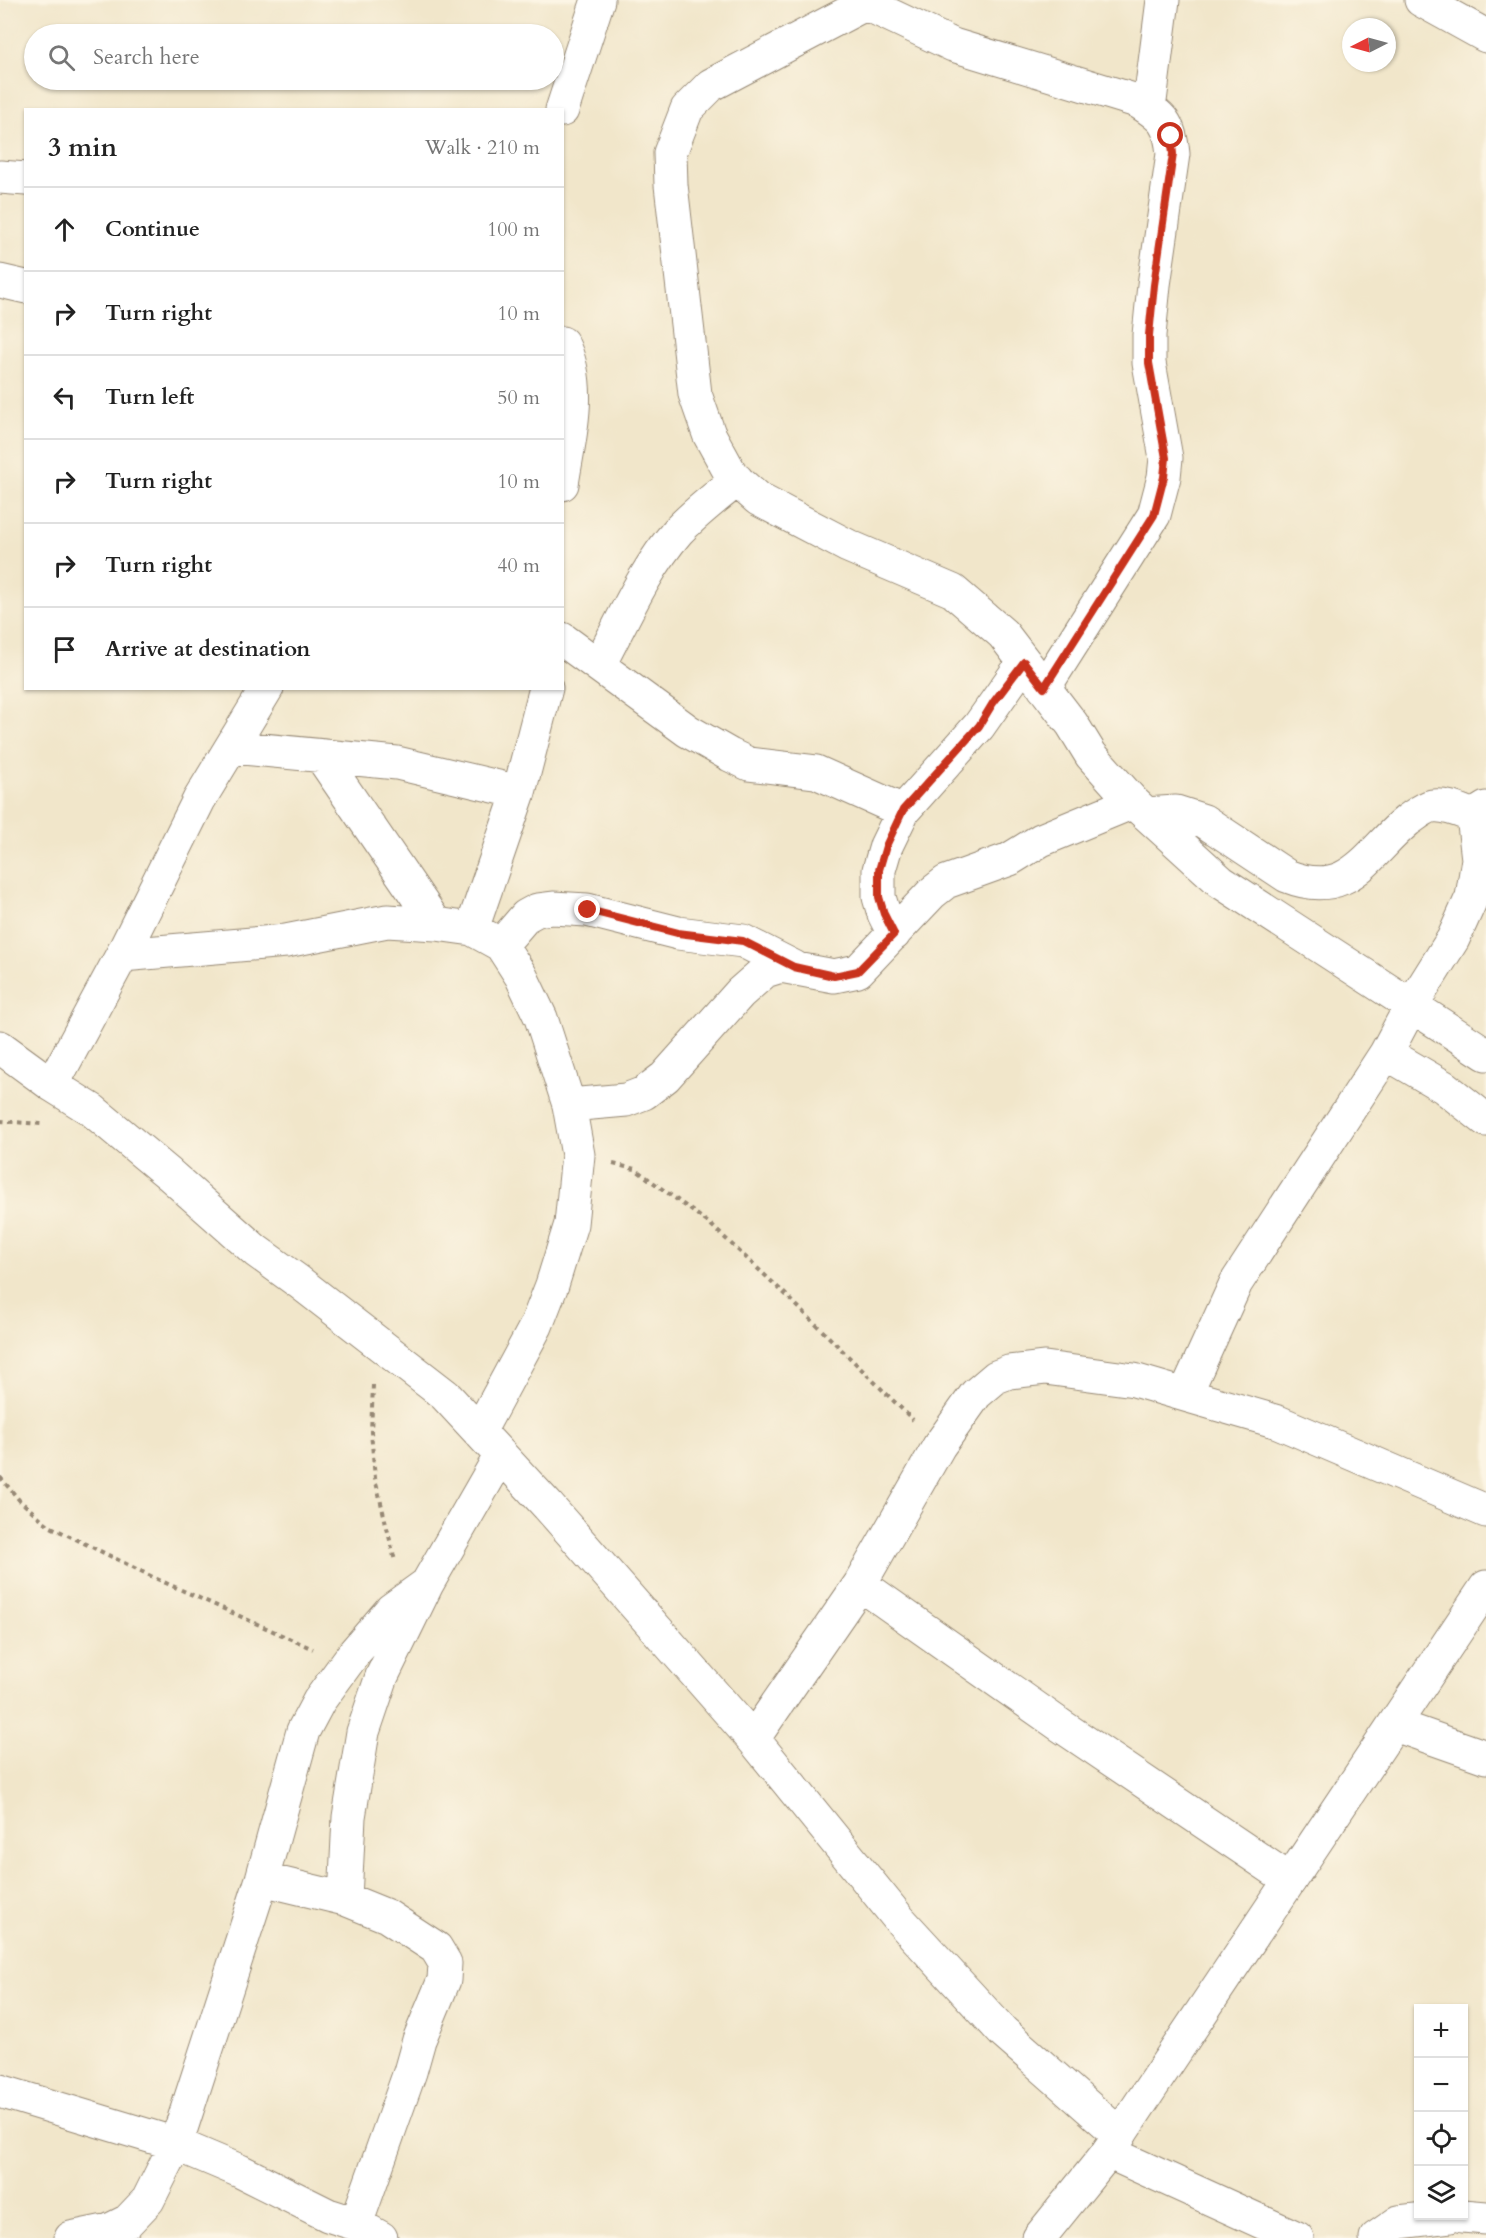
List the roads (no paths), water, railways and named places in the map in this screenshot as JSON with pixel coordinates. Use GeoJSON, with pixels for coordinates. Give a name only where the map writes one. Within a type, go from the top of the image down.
{"type":"FeatureCollection","features":[{"type":"Feature","properties":{"kind":"street"},"geometry":{"type":"LineString","coordinates":[[563,108],[598,0]]}},
{"type":"Feature","properties":{"kind":"street"},"geometry":{"type":"LineString","coordinates":[[1149,109],[1163,0]]}},
{"type":"Feature","properties":{"kind":"street"},"geometry":{"type":"LineString","coordinates":[[1421,0],[1486,36]]}},
{"type":"Feature","properties":{"kind":"street"},"geometry":{"type":"LineString","coordinates":[[1044,688],[1154,515],[1164,477],[1166,458],[1149,363],[1149,335],[1173,154],[1171,136],[1167,124],[1159,115],[1137,101],[953,45],[861,2],[711,86],[687,109],[670,153],[670,185],[695,394],[709,434],[732,476],[758,499],[848,546],[953,591],[1004,634],[1024,662],[1044,688],[1072,724],[1090,755],[1139,808],[1221,882],[1486,1054]]}},
{"type":"Feature","properties":{"kind":"street"},"geometry":{"type":"LineString","coordinates":[[0,177],[24,179]]}},
{"type":"Feature","properties":{"kind":"street"},"geometry":{"type":"LineString","coordinates":[[0,281],[24,287]]}},
{"type":"Feature","properties":{"kind":"street"},"geometry":{"type":"LineString","coordinates":[[564,348],[570,360],[575,393],[564,470]]}},
{"type":"Feature","properties":{"kind":"street"},"geometry":{"type":"LineString","coordinates":[[598,665],[651,567],[678,531],[703,507],[737,480]]}},
{"type":"Feature","properties":{"kind":"street"},"geometry":{"type":"LineString","coordinates":[[564,640],[688,731],[730,755],[749,764],[816,772],[903,810]]}},
{"type":"Feature","properties":{"kind":"street"},"geometry":{"type":"LineString","coordinates":[[894,934],[879,897],[879,870],[886,846],[903,810],[979,726],[1024,662]]}},
{"type":"Feature","properties":{"kind":"street"},"geometry":{"type":"LineString","coordinates":[[52,1085],[122,955],[199,801],[266,690]]}},
{"type":"Feature","properties":{"kind":"street"},"geometry":{"type":"LineString","coordinates":[[472,929],[519,792],[545,690]]}},
{"type":"Feature","properties":{"kind":"street"},"geometry":{"type":"LineString","coordinates":[[232,747],[397,763],[519,792]]}},
{"type":"Feature","properties":{"kind":"street"},"geometry":{"type":"LineString","coordinates":[[321,756],[436,924]]}},
{"type":"Feature","properties":{"kind":"street"},"geometry":{"type":"LineString","coordinates":[[569,1105],[626,1100],[644,1093],[664,1077],[740,993],[765,971],[781,966],[834,976],[858,971],[932,893],[946,882],[1010,859],[1041,840],[1139,808],[1176,812],[1204,821],[1287,876],[1302,882],[1319,883],[1348,876],[1407,822],[1430,806],[1440,805],[1480,812],[1478,859],[1472,897],[1453,939],[1411,1006],[1386,1053],[1236,1283],[1185,1395]]}},
{"type":"Feature","properties":{"kind":"street"},"geometry":{"type":"LineString","coordinates":[[501,945],[526,916],[537,910],[576,909],[678,933],[743,941],[794,967]]}},
{"type":"Feature","properties":{"kind":"street"},"geometry":{"type":"LineString","coordinates":[[122,955],[286,941],[387,921],[472,929],[501,945],[521,976],[541,1018],[569,1105],[578,1155],[571,1224],[552,1285],[536,1326],[479,1432]]}},
{"type":"Feature","properties":{"kind":"street"},"geometry":{"type":"LineString","coordinates":[[0,1047],[52,1085],[93,1110],[256,1251],[445,1395],[594,1557],[753,1739],[899,1919],[1003,2032],[1114,2143],[1297,2238]]}},
{"type":"Feature","properties":{"kind":"street"},"geometry":{"type":"LineString","coordinates":[[1386,1053],[1444,1087],[1486,1120]]}},
{"type":"Feature","properties":{"kind":"street"},"geometry":{"type":"LineString","coordinates":[[753,1739],[860,1584],[939,1446],[976,1394],[996,1377],[1010,1372],[1045,1368],[1134,1380],[1278,1422],[1486,1511]]}},
{"type":"Feature","properties":{"kind":"street"},"geometry":{"type":"LineString","coordinates":[[345,1899],[349,1816],[363,1732],[382,1677],[415,1592],[501,1455]]}},
{"type":"Feature","properties":{"kind":"street"},"geometry":{"type":"LineString","coordinates":[[860,1584],[1060,1725],[1290,1880]]}},
{"type":"Feature","properties":{"kind":"street"},"geometry":{"type":"LineString","coordinates":[[1039,2238],[1114,2143],[1486,1587]]}},
{"type":"Feature","properties":{"kind":"street"},"geometry":{"type":"LineString","coordinates":[[71,2238],[110,2230],[128,2221],[148,2200],[176,2144],[262,1879],[303,1731],[319,1701],[346,1664],[391,1610],[415,1592]]}},
{"type":"Feature","properties":{"kind":"street"},"geometry":{"type":"LineString","coordinates":[[1395,1725],[1486,1757]]}},
{"type":"Feature","properties":{"kind":"street"},"geometry":{"type":"LineString","coordinates":[[0,2091],[176,2144],[240,2171],[328,2215],[369,2231],[419,2040],[444,1980],[445,1963],[436,1948],[387,1917],[345,1899],[262,1879]]}},
{"type":"Feature","properties":{"kind":"street"},"geometry":{"type":"LineString","coordinates":[[1468,2216],[1486,2218]]}},
{"type":"Feature","properties":{"kind":"street"},"geometry":{"type":"LineString","coordinates":[[1376,2238],[1399,2222],[1416,2220]]}}]}
